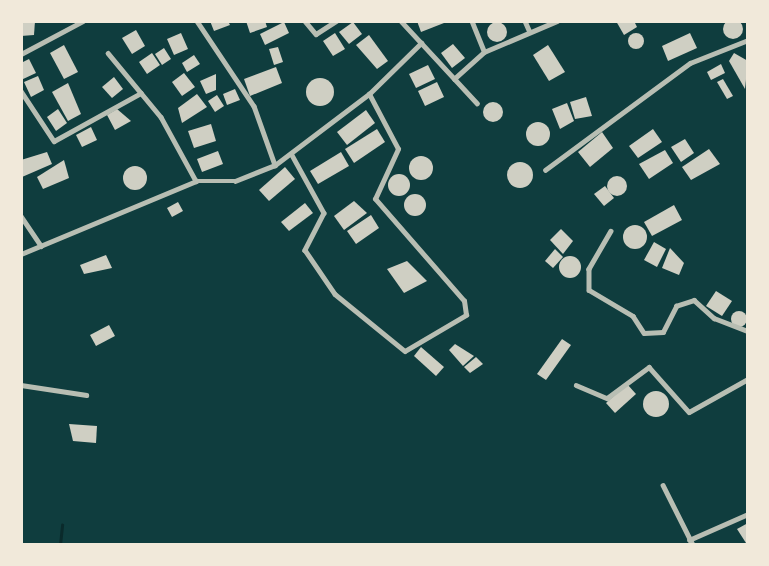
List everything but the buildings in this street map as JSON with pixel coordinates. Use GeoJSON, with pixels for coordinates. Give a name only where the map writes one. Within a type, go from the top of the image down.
{"type":"FeatureCollection","features":[{"type":"Feature","properties":{"kind":"street"},"geometry":{"type":"LineString","coordinates":[[21,54],[83,21]]}},
{"type":"Feature","properties":{"kind":"street"},"geometry":{"type":"LineString","coordinates":[[197,21],[254,106],[275,165]]}},
{"type":"Feature","properties":{"kind":"street"},"geometry":{"type":"LineString","coordinates":[[305,21],[316,34],[336,21]]}},
{"type":"Feature","properties":{"kind":"street"},"geometry":{"type":"LineString","coordinates":[[401,21],[477,103]]}},
{"type":"Feature","properties":{"kind":"street"},"geometry":{"type":"LineString","coordinates":[[472,21],[484,52]]}},
{"type":"Feature","properties":{"kind":"street"},"geometry":{"type":"LineString","coordinates":[[525,21],[529,30]]}},
{"type":"Feature","properties":{"kind":"street"},"geometry":{"type":"LineString","coordinates":[[454,79],[484,52],[529,30],[557,21]]}},
{"type":"Feature","properties":{"kind":"street"},"geometry":{"type":"LineString","coordinates":[[545,170],[690,63],[748,40]]}},
{"type":"Feature","properties":{"kind":"street"},"geometry":{"type":"LineString","coordinates":[[21,254],[196,181],[234,181],[275,165],[292,155],[369,94],[421,43]]}},
{"type":"Feature","properties":{"kind":"street"},"geometry":{"type":"LineString","coordinates":[[108,53],[141,93],[196,181]]}},
{"type":"Feature","properties":{"kind":"street"},"geometry":{"type":"LineString","coordinates":[[21,91],[54,141],[141,93]]}},
{"type":"Feature","properties":{"kind":"street"},"geometry":{"type":"LineString","coordinates":[[292,155],[324,213],[306,250],[335,294],[405,351],[466,315],[464,301],[375,199],[398,149],[369,94]]}},
{"type":"Feature","properties":{"kind":"street"},"geometry":{"type":"LineString","coordinates":[[21,216],[41,246]]}},
{"type":"Feature","properties":{"kind":"street"},"geometry":{"type":"LineString","coordinates":[[611,231],[589,270],[589,290],[634,316],[644,333],[663,332],[676,306],[694,300],[714,318],[748,331]]}},
{"type":"Feature","properties":{"kind":"street"},"geometry":{"type":"LineString","coordinates":[[576,385],[607,398],[649,367],[689,412],[748,379]]}},
{"type":"Feature","properties":{"kind":"street"},"geometry":{"type":"LineString","coordinates":[[21,385],[86,395]]}},
{"type":"Feature","properties":{"kind":"street"},"geometry":{"type":"LineString","coordinates":[[663,485],[688,540],[693,545]]}},
{"type":"Feature","properties":{"kind":"street"},"geometry":{"type":"LineString","coordinates":[[688,540],[748,514]]}},
{"type":"Feature","properties":{"kind":"waterway"},"geometry":{"type":"LineString","coordinates":[[60,545],[62,525]]}}]}
